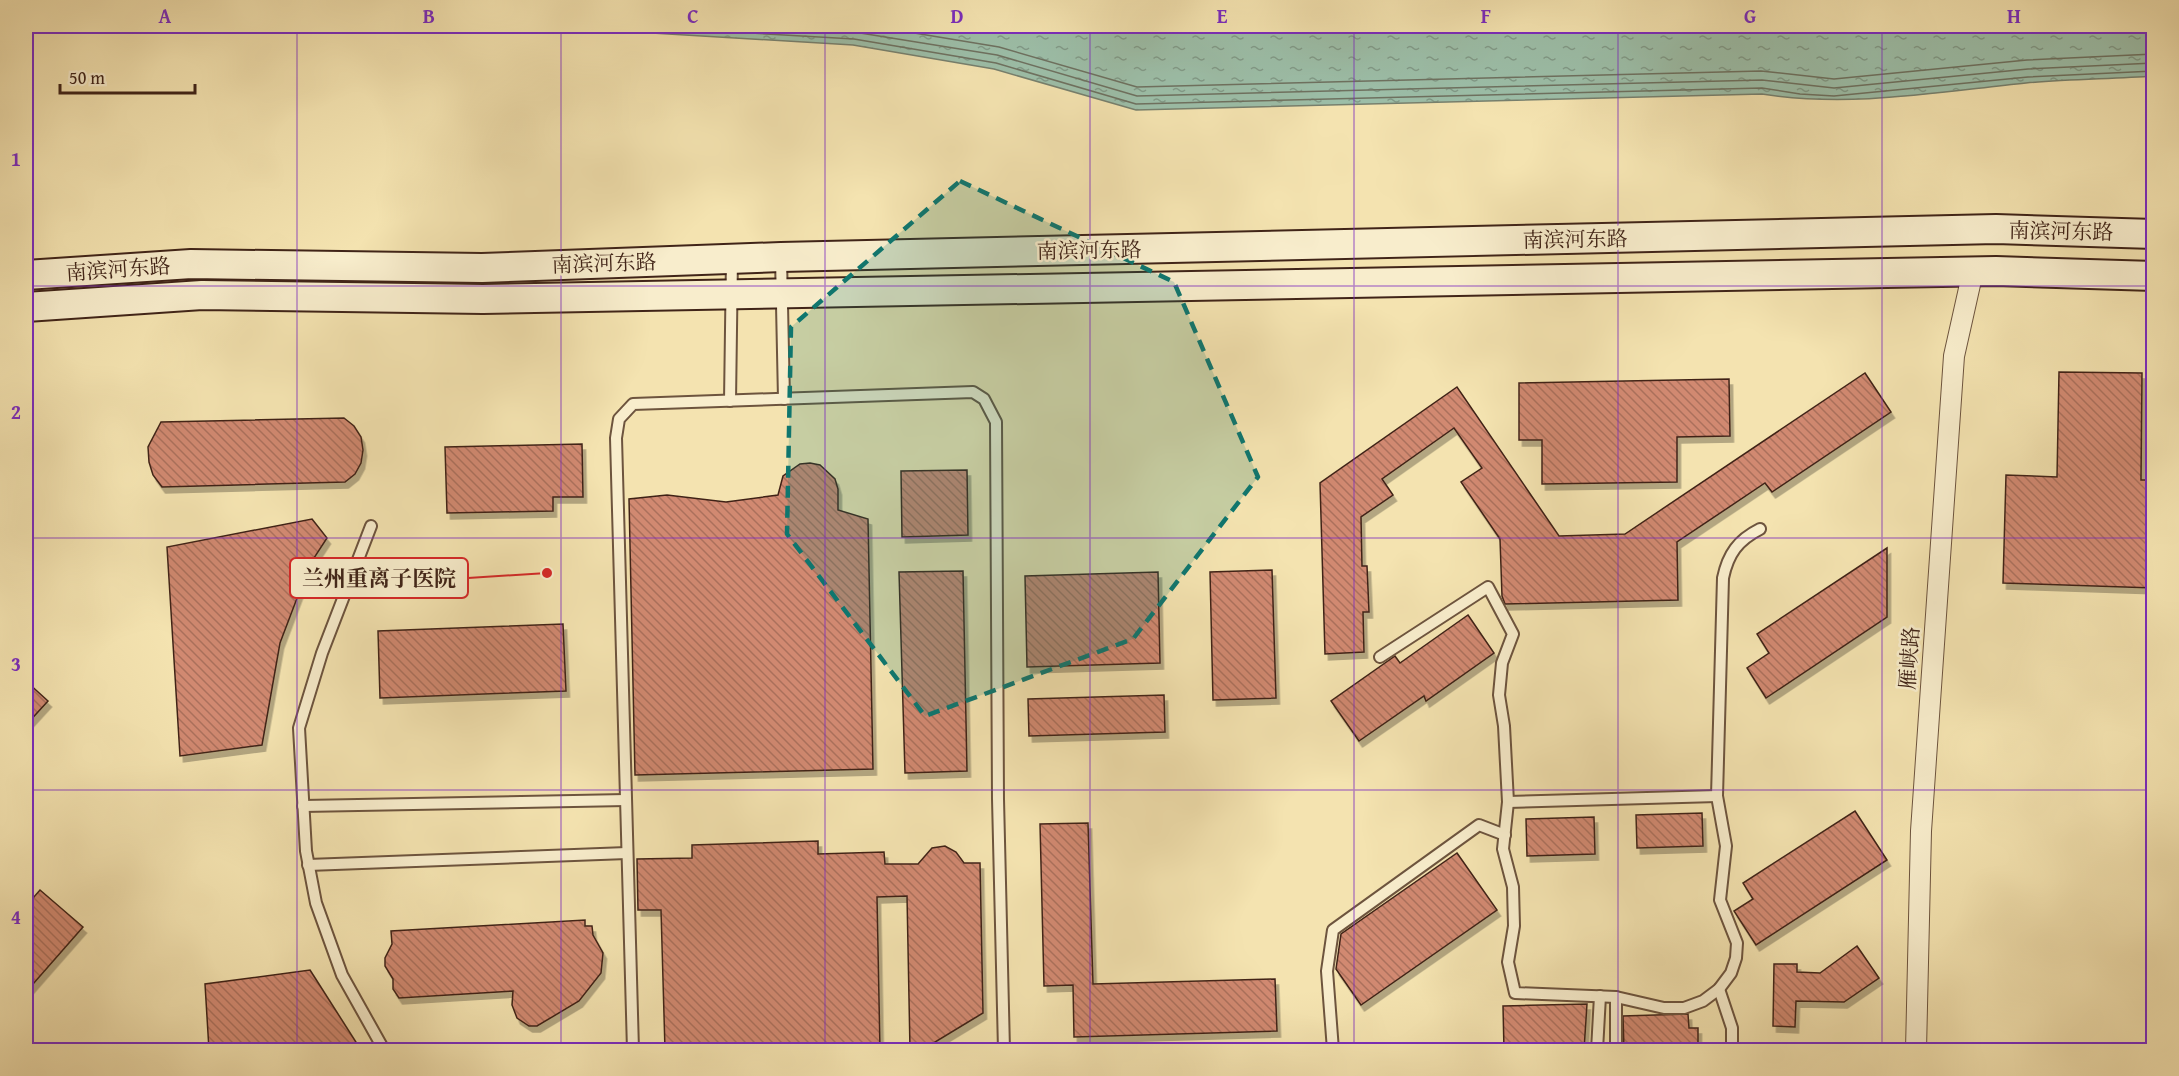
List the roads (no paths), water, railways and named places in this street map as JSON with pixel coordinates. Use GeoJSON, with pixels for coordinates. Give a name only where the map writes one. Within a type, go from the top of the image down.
{"type":"FeatureCollection","features":[{"type":"Feature","properties":{"kind":"main road","name":"南滨河东路"},"geometry":{"type":"LineString","coordinates":[[26,275],[191,264],[482,268],[781,256],[1931,230],[2062,230],[2154,234]]}},
{"type":"Feature","properties":{"kind":"main road"},"geometry":{"type":"LineString","coordinates":[[1931,230],[1932,272]]}},
{"type":"Feature","properties":{"kind":"main road","name":"南滨河东路"},"geometry":{"type":"LineString","coordinates":[[26,307],[202,295],[483,299],[1973,271],[2154,276]]}},
{"type":"Feature","properties":{"kind":"street","name":"雁峡路"},"geometry":{"type":"LineString","coordinates":[[1916,1050],[1921,831],[1954,368],[1973,271]]}},
{"type":"Feature","properties":{"kind":"lane"},"geometry":{"type":"LineString","coordinates":[[781,256],[784,399]]}},
{"type":"Feature","properties":{"kind":"lane"},"geometry":{"type":"LineString","coordinates":[[730,400],[732,258]]}},
{"type":"Feature","properties":{"kind":"lane"},"geometry":{"type":"LineString","coordinates":[[633,1050],[616,429],[619,419],[633,404],[973,392],[984,399],[996,422],[998,800],[1004,1050]]}},
{"type":"Feature","properties":{"kind":"lane"},"geometry":{"type":"LineString","coordinates":[[371,526],[322,653],[299,728],[308,865],[316,903],[342,975],[384,1050]]}},
{"type":"Feature","properties":{"kind":"lane"},"geometry":{"type":"LineString","coordinates":[[1380,657],[1488,587],[1513,634],[1502,663],[1499,695],[1504,726],[1508,802],[1503,849],[1513,897],[1514,926],[1508,962],[1515,993],[1616,997],[1664,1008],[1684,1008],[1703,1001],[1719,989],[1731,973],[1736,958],[1737,943],[1720,900],[1726,846],[1717,796],[1723,578],[1726,562],[1734,548],[1745,537],[1760,529]]}},
{"type":"Feature","properties":{"kind":"lane"},"geometry":{"type":"LineString","coordinates":[[1508,802],[1717,796]]}},
{"type":"Feature","properties":{"kind":"lane"},"geometry":{"type":"LineString","coordinates":[[303,806],[626,800]]}},
{"type":"Feature","properties":{"kind":"lane"},"geometry":{"type":"LineString","coordinates":[[1333,1050],[1327,971],[1333,930],[1479,825],[1505,835]]}},
{"type":"Feature","properties":{"kind":"lane"},"geometry":{"type":"LineString","coordinates":[[308,865],[627,853]]}},
{"type":"Feature","properties":{"kind":"lane"},"geometry":{"type":"LineString","coordinates":[[1719,989],[1732,1028],[1732,1050]]}},
{"type":"Feature","properties":{"kind":"lane"},"geometry":{"type":"LineString","coordinates":[[1597,1050],[1600,996]]}},
{"type":"Feature","properties":{"kind":"lane"},"geometry":{"type":"LineString","coordinates":[[1616,997],[1616,1050]]}},
{"type":"Feature","properties":{"kind":"water"},"geometry":{"type":"Polygon","coordinates":[[[535,26],[2153,26],[2154,76],[2042,82],[1861,99],[1795,98],[1762,94],[1136,110],[994,69],[853,45],[535,26]]]}},
{"type":"Feature","properties":{"kind":"place","name":"兰州重离子医院"},"geometry":{"type":"Point","coordinates":[547,573]}}]}
